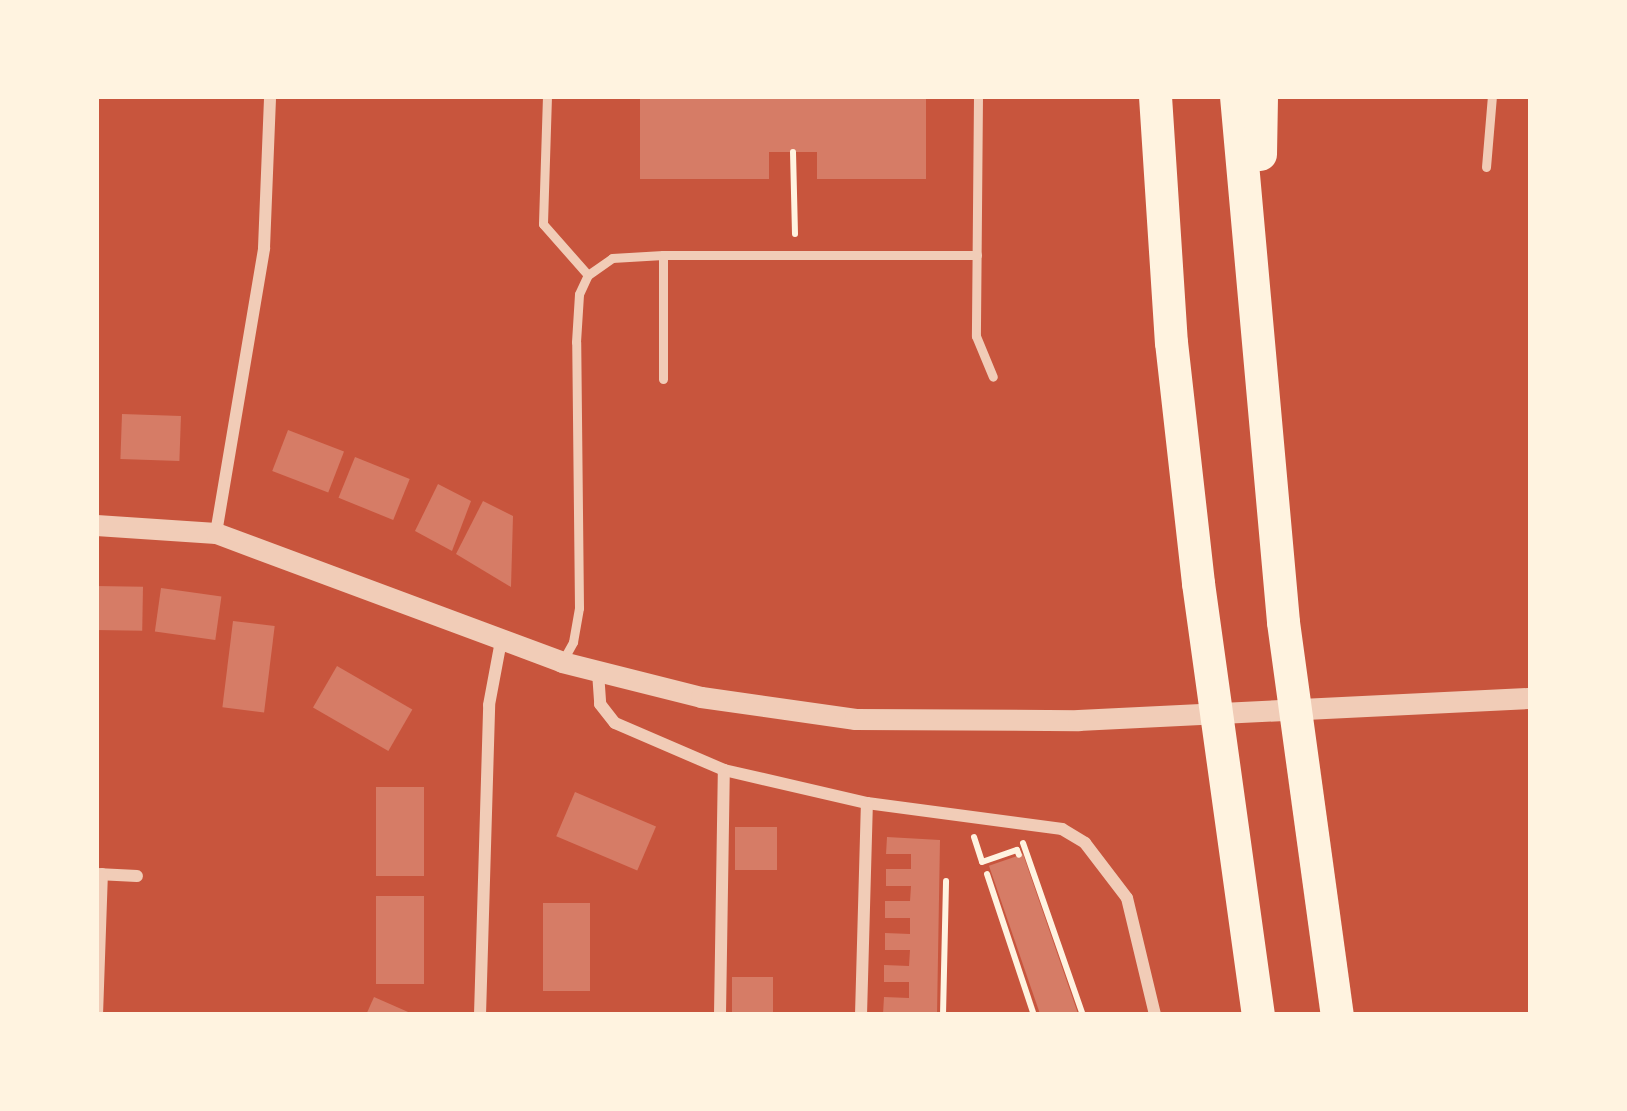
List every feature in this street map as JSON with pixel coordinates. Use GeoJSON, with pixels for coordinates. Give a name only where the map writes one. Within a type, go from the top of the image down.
{"type":"FeatureCollection","features":[{"type":"Feature","properties":{"kind":"highway"},"geometry":{"type":"LineString","coordinates":[[1155,96],[1171,342],[1188,495],[1258,1015]]}},
{"type":"Feature","properties":{"kind":"highway"},"geometry":{"type":"LineString","coordinates":[[1236,96],[1256,364],[1283,622],[1337,1015]]}},
{"type":"Feature","properties":{"kind":"highway"},"geometry":{"type":"LineString","coordinates":[[1256,364],[1261,96]]}},
{"type":"Feature","properties":{"kind":"street"},"geometry":{"type":"LineString","coordinates":[[216,533],[264,248],[269,96]]}},
{"type":"Feature","properties":{"kind":"street"},"geometry":{"type":"LineString","coordinates":[[96,526],[216,533],[562,662],[701,697],[855,719],[1078,719],[1531,698]]}},
{"type":"Feature","properties":{"kind":"street"},"geometry":{"type":"LineString","coordinates":[[480,1015],[489,705],[501,641]]}},
{"type":"Feature","properties":{"kind":"street"},"geometry":{"type":"LineString","coordinates":[[598,672],[600,704],[615,723],[724,770],[867,803],[1062,829],[1085,844],[1127,898],[1156,1015]]}},
{"type":"Feature","properties":{"kind":"street"},"geometry":{"type":"LineString","coordinates":[[720,1015],[724,770]]}},
{"type":"Feature","properties":{"kind":"street"},"geometry":{"type":"LineString","coordinates":[[861,1015],[867,803]]}},
{"type":"Feature","properties":{"kind":"street"},"geometry":{"type":"LineString","coordinates":[[97,1015],[99,874],[137,876]]}},
{"type":"Feature","properties":{"kind":"lane"},"geometry":{"type":"LineString","coordinates":[[548,96],[543,224],[588,275]]}},
{"type":"Feature","properties":{"kind":"lane"},"geometry":{"type":"LineString","coordinates":[[978,96],[976,336],[994,377]]}},
{"type":"Feature","properties":{"kind":"lane"},"geometry":{"type":"LineString","coordinates":[[1486,167],[1492,96]]}},
{"type":"Feature","properties":{"kind":"lane"},"geometry":{"type":"LineString","coordinates":[[663,255],[663,379]]}},
{"type":"Feature","properties":{"kind":"lane"},"geometry":{"type":"LineString","coordinates":[[562,662],[573,642],[580,608],[576,342],[579,294],[588,275],[612,258],[663,255],[976,255]]}},
{"type":"Feature","properties":{"kind":"path"},"geometry":{"type":"LineString","coordinates":[[794,152],[795,256]]}},
{"type":"Feature","properties":{"kind":"path"},"geometry":{"type":"LineString","coordinates":[[1016,823],[1083,1015]]}},
{"type":"Feature","properties":{"kind":"path"},"geometry":{"type":"LineString","coordinates":[[982,862],[1017,850],[1018,855]]}},
{"type":"Feature","properties":{"kind":"path"},"geometry":{"type":"LineString","coordinates":[[987,874],[1034,1015]]}},
{"type":"Feature","properties":{"kind":"path"},"geometry":{"type":"LineString","coordinates":[[944,1015],[946,881]]}},
{"type":"Feature","properties":{"kind":"building"},"geometry":{"type":"Polygon","coordinates":[[[926,96],[926,179],[817,179],[817,152],[769,152],[769,179],[640,179],[640,98],[926,96]]]}},
{"type":"Feature","properties":{"kind":"building"},"geometry":{"type":"Polygon","coordinates":[[[122,414],[181,416],[179,461],[120,459],[122,414]]]}},
{"type":"Feature","properties":{"kind":"building"},"geometry":{"type":"Polygon","coordinates":[[[288,430],[344,452],[328,493],[272,471],[288,430]]]}},
{"type":"Feature","properties":{"kind":"building"},"geometry":{"type":"Polygon","coordinates":[[[355,457],[410,479],[393,520],[339,498],[355,457]]]}},
{"type":"Feature","properties":{"kind":"building"},"geometry":{"type":"Polygon","coordinates":[[[438,484],[471,501],[452,551],[415,531],[438,484]]]}},
{"type":"Feature","properties":{"kind":"building"},"geometry":{"type":"Polygon","coordinates":[[[483,501],[513,516],[511,587],[456,554],[483,501]]]}},
{"type":"Feature","properties":{"kind":"building"},"geometry":{"type":"Polygon","coordinates":[[[96,586],[143,587],[142,631],[96,630],[96,586]]]}},
{"type":"Feature","properties":{"kind":"building"},"geometry":{"type":"Polygon","coordinates":[[[161,588],[221,596],[215,640],[155,632],[161,588]]]}},
{"type":"Feature","properties":{"kind":"building"},"geometry":{"type":"Polygon","coordinates":[[[233,621],[275,626],[264,712],[222,707],[233,621]]]}},
{"type":"Feature","properties":{"kind":"building"},"geometry":{"type":"Polygon","coordinates":[[[337,666],[412,710],[388,751],[313,708],[337,666]]]}},
{"type":"Feature","properties":{"kind":"building"},"geometry":{"type":"Polygon","coordinates":[[[376,787],[424,787],[424,876],[376,876],[376,787]]]}},
{"type":"Feature","properties":{"kind":"building"},"geometry":{"type":"Polygon","coordinates":[[[575,792],[656,826],[637,871],[556,836],[575,792]]]}},
{"type":"Feature","properties":{"kind":"building"},"geometry":{"type":"Polygon","coordinates":[[[735,827],[777,827],[777,870],[735,870],[735,827]]]}},
{"type":"Feature","properties":{"kind":"building"},"geometry":{"type":"Polygon","coordinates":[[[887,837],[940,840],[937,1015],[883,1014],[884,997],[909,998],[909,982],[884,982],[884,965],[909,966],[910,950],[885,950],[885,933],[910,934],[910,918],[885,918],[885,901],[910,901],[911,886],[886,886],[886,869],[911,869],[911,854],[886,854],[887,837]]]}},
{"type":"Feature","properties":{"kind":"building"},"geometry":{"type":"Polygon","coordinates":[[[1023,854],[1078,1015],[1040,1015],[989,866],[1023,854]]]}},
{"type":"Feature","properties":{"kind":"building"},"geometry":{"type":"Polygon","coordinates":[[[376,896],[424,896],[424,984],[376,984],[376,896]]]}},
{"type":"Feature","properties":{"kind":"building"},"geometry":{"type":"Polygon","coordinates":[[[543,903],[590,903],[590,991],[543,991],[543,903]]]}},
{"type":"Feature","properties":{"kind":"building"},"geometry":{"type":"Polygon","coordinates":[[[732,977],[773,977],[773,1015],[732,1015],[732,977]]]}},
{"type":"Feature","properties":{"kind":"building"},"geometry":{"type":"Polygon","coordinates":[[[374,997],[415,1015],[366,1015],[374,997]]]}}]}
